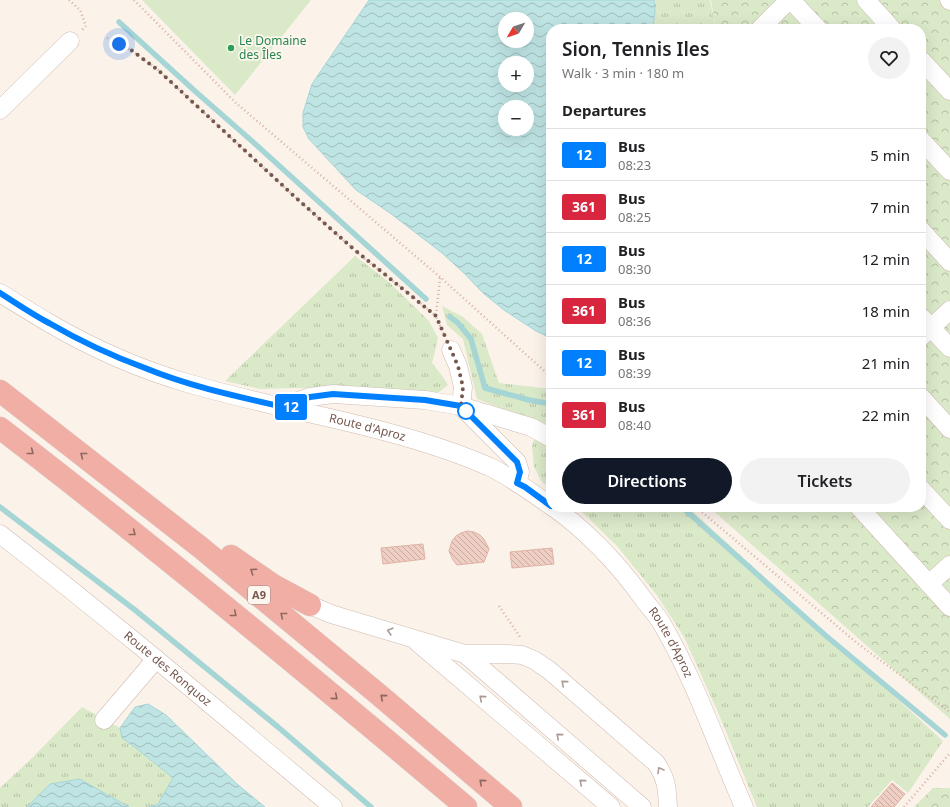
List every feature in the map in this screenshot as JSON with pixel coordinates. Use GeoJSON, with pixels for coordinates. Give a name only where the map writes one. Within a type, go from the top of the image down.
{"type":"FeatureCollection","features":[{"type":"Feature","properties":{"kind":"highway","name":"A9"},"geometry":{"type":"LineString","coordinates":[[0,391],[200,547],[384,698],[512,807]]}},
{"type":"Feature","properties":{"kind":"highway","name":"A9"},"geometry":{"type":"LineString","coordinates":[[0,428],[219,601],[466,807]]}},
{"type":"Feature","properties":{"kind":"highway"},"geometry":{"type":"LineString","coordinates":[[103,471],[273,585],[310,605]]}},
{"type":"Feature","properties":{"kind":"street"},"geometry":{"type":"LineString","coordinates":[[765,24],[790,0],[813,24]]}},
{"type":"Feature","properties":{"kind":"street"},"geometry":{"type":"LineString","coordinates":[[866,0],[888,24]]}},
{"type":"Feature","properties":{"kind":"street"},"geometry":{"type":"LineString","coordinates":[[0,110],[70,41]]}},
{"type":"Feature","properties":{"kind":"street"},"geometry":{"type":"LineString","coordinates":[[926,65],[950,91]]}},
{"type":"Feature","properties":{"kind":"street"},"geometry":{"type":"LineString","coordinates":[[926,145],[950,171]]}},
{"type":"Feature","properties":{"kind":"street"},"geometry":{"type":"LineString","coordinates":[[926,236],[950,262]]}},
{"type":"Feature","properties":{"kind":"street","name":"Route d'Aproz"},"geometry":{"type":"LineString","coordinates":[[0,293],[80,340],[146,369],[186,383],[396,434],[450,451],[491,468],[525,487],[546,502]]}},
{"type":"Feature","properties":{"kind":"street"},"geometry":{"type":"LineString","coordinates":[[926,326],[950,310]]}},
{"type":"Feature","properties":{"kind":"street"},"geometry":{"type":"LineString","coordinates":[[926,329],[950,348]]}},
{"type":"Feature","properties":{"kind":"street"},"geometry":{"type":"LineString","coordinates":[[451,350],[458,366],[463,387],[461,406]]}},
{"type":"Feature","properties":{"kind":"street"},"geometry":{"type":"LineString","coordinates":[[288,408],[298,400],[333,394],[425,400],[461,406],[531,427],[546,435]]}},
{"type":"Feature","properties":{"kind":"street"},"geometry":{"type":"LineString","coordinates":[[926,403],[950,429]]}},
{"type":"Feature","properties":{"kind":"street"},"geometry":{"type":"LineString","coordinates":[[461,406],[517,462],[520,472],[517,483]]}},
{"type":"Feature","properties":{"kind":"street"},"geometry":{"type":"LineString","coordinates":[[926,494],[950,520]]}},
{"type":"Feature","properties":{"kind":"street","name":"Route d'Aproz"},"geometry":{"type":"LineString","coordinates":[[560,512],[598,545],[633,584],[662,623],[688,673],[744,807]]}},
{"type":"Feature","properties":{"kind":"street"},"geometry":{"type":"LineString","coordinates":[[864,512],[950,606]]}},
{"type":"Feature","properties":{"kind":"street","name":"Route des Ronquoz"},"geometry":{"type":"LineString","coordinates":[[0,534],[156,659],[333,807]]}},
{"type":"Feature","properties":{"kind":"street"},"geometry":{"type":"LineString","coordinates":[[929,584],[950,565]]}},
{"type":"Feature","properties":{"kind":"street"},"geometry":{"type":"LineString","coordinates":[[310,605],[331,614],[465,654],[522,655],[534,660],[549,670],[656,764],[662,771],[666,782],[668,807]]}},
{"type":"Feature","properties":{"kind":"street"},"geometry":{"type":"LineString","coordinates":[[411,638],[612,807]]}},
{"type":"Feature","properties":{"kind":"street"},"geometry":{"type":"LineString","coordinates":[[465,654],[642,807]]}},
{"type":"Feature","properties":{"kind":"street"},"geometry":{"type":"LineString","coordinates":[[104,720],[156,659]]}},
{"type":"Feature","properties":{"kind":"path"},"geometry":{"type":"LineString","coordinates":[[69,0],[80,10],[86,26],[70,41]]}},
{"type":"Feature","properties":{"kind":"path"},"geometry":{"type":"LineString","coordinates":[[134,0],[236,103],[440,277],[546,372]]}},
{"type":"Feature","properties":{"kind":"path"},"geometry":{"type":"LineString","coordinates":[[107,38],[131,50],[158,70],[294,196],[356,251],[436,316],[451,350]]}},
{"type":"Feature","properties":{"kind":"path"},"geometry":{"type":"LineString","coordinates":[[436,316],[440,277]]}},
{"type":"Feature","properties":{"kind":"path"},"geometry":{"type":"LineString","coordinates":[[702,512],[857,643],[950,712]]}},
{"type":"Feature","properties":{"kind":"path"},"geometry":{"type":"LineString","coordinates":[[499,606],[534,660]]}},
{"type":"Feature","properties":{"kind":"path"},"geometry":{"type":"LineString","coordinates":[[904,807],[950,753]]}},
{"type":"Feature","properties":{"kind":"green space","name":"Le Domaine des Îles"},"geometry":{"type":"Polygon","coordinates":[[[142,0],[311,0],[235,95],[142,0]]]}},
{"type":"Feature","properties":{"kind":"green space"},"geometry":{"type":"Polygon","coordinates":[[[654,0],[710,0],[715,24],[654,24],[654,0]]]}},
{"type":"Feature","properties":{"kind":"green space"},"geometry":{"type":"Polygon","coordinates":[[[711,0],[950,0],[950,719],[715,512],[926,512],[926,24],[715,24],[711,0]]]}},
{"type":"Feature","properties":{"kind":"green space"},"geometry":{"type":"Polygon","coordinates":[[[355,256],[389,282],[429,321],[438,338],[432,363],[448,385],[439,392],[416,392],[296,388],[260,389],[225,381],[355,256]]]}},
{"type":"Feature","properties":{"kind":"green space"},"geometry":{"type":"Polygon","coordinates":[[[442,306],[463,317],[482,334],[499,383],[546,388],[546,426],[477,399],[463,339],[447,325],[442,306]]]}},
{"type":"Feature","properties":{"kind":"green space"},"geometry":{"type":"Polygon","coordinates":[[[535,436],[546,442],[546,485],[542,482],[534,467],[532,447],[535,436]]]}},
{"type":"Feature","properties":{"kind":"green space"},"geometry":{"type":"Polygon","coordinates":[[[582,512],[693,512],[943,741],[908,793],[892,780],[868,807],[757,807],[717,710],[684,637],[656,594],[617,546],[582,512]]]}},
{"type":"Feature","properties":{"kind":"green space"},"geometry":{"type":"Polygon","coordinates":[[[82,707],[120,728],[122,738],[173,778],[158,804],[149,807],[129,807],[80,779],[50,784],[27,807],[0,807],[0,788],[82,707]]]}},
{"type":"Feature","properties":{"kind":"green space"},"geometry":{"type":"Polygon","coordinates":[[[933,788],[950,788],[950,807],[914,807],[933,788]]]}},
{"type":"Feature","properties":{"kind":"water"},"geometry":{"type":"Polygon","coordinates":[[[369,0],[654,0],[654,24],[546,24],[546,336],[536,331],[504,310],[483,293],[442,253],[390,213],[356,190],[309,139],[303,127],[303,113],[312,84],[369,0]]]}},
{"type":"Feature","properties":{"kind":"water"},"geometry":{"type":"Polygon","coordinates":[[[148,704],[166,715],[237,784],[265,807],[149,807],[158,804],[173,778],[122,738],[120,728],[135,707],[148,704]]]}},
{"type":"Feature","properties":{"kind":"water"},"geometry":{"type":"Polygon","coordinates":[[[80,779],[129,807],[27,807],[50,784],[80,779]]]}},
{"type":"Feature","properties":{"kind":"building"},"geometry":{"type":"Polygon","coordinates":[[[467,531],[480,535],[484,539],[489,549],[484,562],[457,565],[449,551],[452,541],[456,536],[467,531]]]}},
{"type":"Feature","properties":{"kind":"building"},"geometry":{"type":"Polygon","coordinates":[[[423,544],[425,559],[383,564],[381,548],[423,544]]]}},
{"type":"Feature","properties":{"kind":"building"},"geometry":{"type":"Polygon","coordinates":[[[552,548],[554,564],[512,568],[510,552],[552,548]]]}},
{"type":"Feature","properties":{"kind":"building"},"geometry":{"type":"Polygon","coordinates":[[[892,783],[905,794],[894,807],[871,807],[892,783]]]}},
{"type":"Feature","properties":{"kind":"waterway"},"geometry":{"type":"LineString","coordinates":[[119,22],[426,299]]}},
{"type":"Feature","properties":{"kind":"waterway"},"geometry":{"type":"LineString","coordinates":[[450,317],[458,323],[471,339],[485,388],[546,403]]}},
{"type":"Feature","properties":{"kind":"waterway"},"geometry":{"type":"LineString","coordinates":[[0,507],[135,610],[278,727],[371,807]]}},
{"type":"Feature","properties":{"kind":"waterway"},"geometry":{"type":"LineString","coordinates":[[688,512],[825,635],[945,735]]}},
{"type":"Feature","properties":{"kind":"bus line","name":"12"},"geometry":{"type":"LineString","coordinates":[[0,293],[49,323],[80,340],[113,355],[146,369],[186,383],[224,393],[288,408],[298,400],[333,394],[425,400],[461,406],[517,462],[520,472],[517,483],[546,502]]}},
{"type":"Feature","properties":{"kind":"place","name":"Le Domaine des Îles"},"geometry":{"type":"Point","coordinates":[231,48]}},
{"type":"Feature","properties":{"kind":"route"},"geometry":{"type":"LineString","coordinates":[[119,44],[131,50],[158,70],[361,256],[436,316],[458,366],[463,387],[461,406],[466,411]]}}]}
